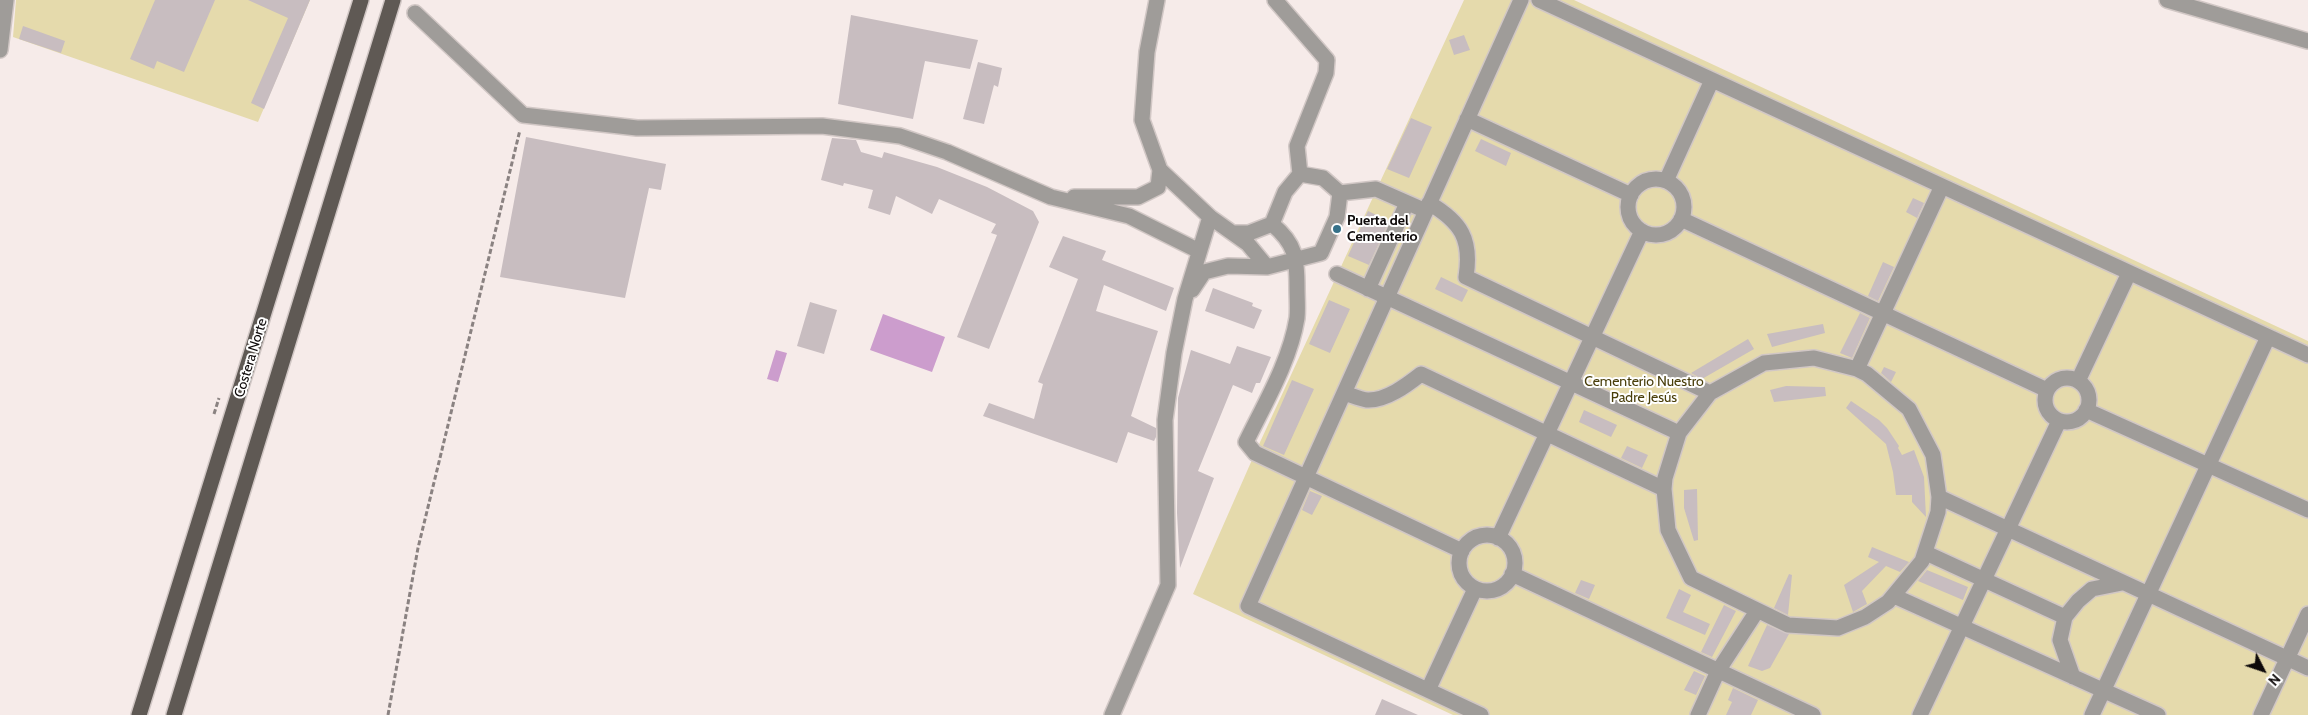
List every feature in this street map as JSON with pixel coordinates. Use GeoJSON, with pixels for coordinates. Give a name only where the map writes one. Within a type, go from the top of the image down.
{"type":"FeatureCollection","features":[{"type":"Feature","properties":{"kind":"main road","name":"Costera Norte"},"geometry":{"type":"LineString","coordinates":[[139,715],[361,0]]}},
{"type":"Feature","properties":{"kind":"main road"},"geometry":{"type":"LineString","coordinates":[[174,715],[393,0]]}},
{"type":"Feature","properties":{"kind":"street"},"geometry":{"type":"LineString","coordinates":[[0,50],[6,0]]}},
{"type":"Feature","properties":{"kind":"street"},"geometry":{"type":"LineString","coordinates":[[1051,196],[1138,197],[1158,187],[1160,170],[1142,120],[1147,52],[1157,0]]}},
{"type":"Feature","properties":{"kind":"street"},"geometry":{"type":"LineString","coordinates":[[1234,233],[1250,234],[1272,224],[1285,192],[1300,174],[1297,146],[1326,73],[1327,60],[1275,0]]}},
{"type":"Feature","properties":{"kind":"street"},"geometry":{"type":"LineString","coordinates":[[1480,715],[1248,606],[1521,0]]}},
{"type":"Feature","properties":{"kind":"street"},"geometry":{"type":"LineString","coordinates":[[1539,0],[2308,355]]}},
{"type":"Feature","properties":{"kind":"street"},"geometry":{"type":"LineString","coordinates":[[2167,0],[2308,40]]}},
{"type":"Feature","properties":{"kind":"street"},"geometry":{"type":"LineString","coordinates":[[415,12],[523,115],[637,128],[822,126],[900,136],[947,152],[1051,196],[1129,216],[1199,252]]}},
{"type":"Feature","properties":{"kind":"street"},"geometry":{"type":"LineString","coordinates":[[1666,181],[1712,80]]}},
{"type":"Feature","properties":{"kind":"street"},"geometry":{"type":"LineString","coordinates":[[1468,119],[1631,195]]}},
{"type":"Feature","properties":{"kind":"street"},"geometry":{"type":"LineString","coordinates":[[1160,170],[1210,217],[1248,244],[1267,267]]}},
{"type":"Feature","properties":{"kind":"street"},"geometry":{"type":"LineString","coordinates":[[1300,174],[1323,178],[1340,193],[1376,189],[1407,203],[1427,207],[1448,215],[1458,225],[1466,240],[1469,259],[1466,277],[1710,393]]}},
{"type":"Feature","properties":{"kind":"street"},"geometry":{"type":"LineString","coordinates":[[1649,180],[1666,181],[1674,185],[1683,200],[1681,219],[1676,226],[1660,234],[1642,231],[1631,219],[1628,211],[1631,195],[1635,188],[1649,180]]}},
{"type":"Feature","properties":{"kind":"street"},"geometry":{"type":"LineString","coordinates":[[1857,369],[1942,186]]}},
{"type":"Feature","properties":{"kind":"street"},"geometry":{"type":"LineString","coordinates":[[1185,299],[1204,272],[1228,266],[1267,267],[1321,253],[1337,217],[1340,193]]}},
{"type":"Feature","properties":{"kind":"street"},"geometry":{"type":"LineString","coordinates":[[1368,289],[1407,203]]}},
{"type":"Feature","properties":{"kind":"street"},"geometry":{"type":"LineString","coordinates":[[1112,715],[1168,585],[1165,420],[1185,299],[1210,217]]}},
{"type":"Feature","properties":{"kind":"street"},"geometry":{"type":"LineString","coordinates":[[1681,219],[2047,390]]}},
{"type":"Feature","properties":{"kind":"street"},"geometry":{"type":"LineString","coordinates":[[1272,224],[1283,233],[1293,248],[1297,260],[1297,318],[1287,353],[1246,442],[1255,453],[1462,551]]}},
{"type":"Feature","properties":{"kind":"street"},"geometry":{"type":"LineString","coordinates":[[1498,538],[1642,231]]}},
{"type":"Feature","properties":{"kind":"street"},"geometry":{"type":"LineString","coordinates":[[2078,381],[2129,273]]}},
{"type":"Feature","properties":{"kind":"street"},"geometry":{"type":"LineString","coordinates":[[1337,274],[1679,433]]}},
{"type":"Feature","properties":{"kind":"street"},"geometry":{"type":"LineString","coordinates":[[2092,715],[2268,337]]}},
{"type":"Feature","properties":{"kind":"street"},"geometry":{"type":"LineString","coordinates":[[1814,358],[1857,369],[1867,374],[1909,409],[1933,455],[1939,497],[1938,512],[1926,553],[1894,596],[1864,617],[1838,628],[1788,625],[1692,578],[1668,530],[1664,489],[1665,478],[1679,433],[1710,393],[1764,363],[1814,358]]}},
{"type":"Feature","properties":{"kind":"street"},"geometry":{"type":"LineString","coordinates":[[1344,393],[1368,400],[1381,397],[1403,388],[1421,374],[1664,489]]}},
{"type":"Feature","properties":{"kind":"street"},"geometry":{"type":"LineString","coordinates":[[2061,379],[2078,381],[2083,385],[2088,397],[2086,410],[2077,419],[2059,421],[2048,411],[2045,397],[2047,390],[2061,379]]}},
{"type":"Feature","properties":{"kind":"street"},"geometry":{"type":"LineString","coordinates":[[2086,410],[2308,510]]}},
{"type":"Feature","properties":{"kind":"street"},"geometry":{"type":"LineString","coordinates":[[1920,715],[2059,421]]}},
{"type":"Feature","properties":{"kind":"street"},"geometry":{"type":"LineString","coordinates":[[1939,497],[2308,668]]}},
{"type":"Feature","properties":{"kind":"street"},"geometry":{"type":"LineString","coordinates":[[1482,536],[1498,538],[1511,549],[1514,557],[1512,574],[1508,582],[1493,591],[1475,589],[1462,577],[1459,559],[1462,551],[1467,544],[1482,536]]}},
{"type":"Feature","properties":{"kind":"street"},"geometry":{"type":"LineString","coordinates":[[1926,553],[2064,617]]}},
{"type":"Feature","properties":{"kind":"street"},"geometry":{"type":"LineString","coordinates":[[1512,574],[1813,715]]}},
{"type":"Feature","properties":{"kind":"street"},"geometry":{"type":"LineString","coordinates":[[2073,677],[2060,640],[2064,617],[2078,600],[2092,589],[2122,583]]}},
{"type":"Feature","properties":{"kind":"street"},"geometry":{"type":"LineString","coordinates":[[1428,690],[1475,589]]}},
{"type":"Feature","properties":{"kind":"street"},"geometry":{"type":"LineString","coordinates":[[1894,596],[2158,715]]}},
{"type":"Feature","properties":{"kind":"street"},"geometry":{"type":"LineString","coordinates":[[1698,715],[1718,670],[1757,611]]}},
{"type":"Feature","properties":{"kind":"street"},"geometry":{"type":"LineString","coordinates":[[2261,715],[2308,614]]}},
{"type":"Feature","properties":{"kind":"path"},"geometry":{"type":"LineString","coordinates":[[388,715],[418,548],[523,115]]}},
{"type":"Feature","properties":{"kind":"green space"},"geometry":{"type":"Polygon","coordinates":[[[16,0],[310,0],[258,122],[13,37],[16,0]]]}},
{"type":"Feature","properties":{"kind":"green space","name":"Cementerio Nuestro Padre Jesús"},"geometry":{"type":"Polygon","coordinates":[[[1464,0],[1574,0],[2308,341],[2308,715],[1453,715],[1193,594],[1255,453],[1464,0]]]}},
{"type":"Feature","properties":{"kind":"shaded area"},"geometry":{"type":"Polygon","coordinates":[[[883,314],[945,337],[932,372],[870,350],[883,314]]]}},
{"type":"Feature","properties":{"kind":"shaded area"},"geometry":{"type":"Polygon","coordinates":[[[776,350],[787,353],[778,382],[767,379],[776,350]]]}},
{"type":"Feature","properties":{"kind":"building"},"geometry":{"type":"Polygon","coordinates":[[[155,0],[215,0],[184,72],[157,61],[154,69],[130,59],[155,0]]]}},
{"type":"Feature","properties":{"kind":"building"},"geometry":{"type":"Polygon","coordinates":[[[248,0],[310,0],[264,109],[251,103],[288,18],[248,0]]]}},
{"type":"Feature","properties":{"kind":"building"},"geometry":{"type":"Polygon","coordinates":[[[851,15],[978,40],[970,69],[925,61],[913,119],[838,104],[851,15]]]}},
{"type":"Feature","properties":{"kind":"building"},"geometry":{"type":"Polygon","coordinates":[[[23,26],[65,41],[61,53],[19,39],[23,26]]]}},
{"type":"Feature","properties":{"kind":"building"},"geometry":{"type":"Polygon","coordinates":[[[1464,35],[1470,50],[1454,55],[1449,40],[1464,35]]]}},
{"type":"Feature","properties":{"kind":"building"},"geometry":{"type":"Polygon","coordinates":[[[978,62],[1002,68],[998,87],[994,85],[984,124],[963,119],[978,62]]]}},
{"type":"Feature","properties":{"kind":"building"},"geometry":{"type":"Polygon","coordinates":[[[1411,118],[1432,127],[1409,178],[1387,169],[1411,118]]]}},
{"type":"Feature","properties":{"kind":"building"},"geometry":{"type":"Polygon","coordinates":[[[526,137],[666,164],[661,190],[649,188],[625,298],[500,277],[526,137]]]}},
{"type":"Feature","properties":{"kind":"building"},"geometry":{"type":"Polygon","coordinates":[[[832,138],[856,140],[861,152],[882,158],[884,152],[937,167],[987,187],[1033,211],[1039,222],[989,349],[957,337],[997,235],[991,233],[996,224],[939,199],[932,214],[896,196],[890,215],[868,208],[873,190],[844,183],[843,186],[821,180],[832,138]]]}},
{"type":"Feature","properties":{"kind":"building"},"geometry":{"type":"Polygon","coordinates":[[[1481,139],[1511,153],[1506,166],[1475,151],[1481,139]]]}},
{"type":"Feature","properties":{"kind":"building"},"geometry":{"type":"Polygon","coordinates":[[[1913,198],[1924,203],[1917,218],[1906,212],[1913,198]]]}},
{"type":"Feature","properties":{"kind":"building"},"geometry":{"type":"Polygon","coordinates":[[[1368,211],[1389,221],[1369,265],[1348,256],[1368,211]]]}},
{"type":"Feature","properties":{"kind":"building"},"geometry":{"type":"Polygon","coordinates":[[[1063,236],[1106,251],[1102,260],[1174,288],[1166,311],[1104,285],[1096,311],[1158,331],[1131,416],[1156,428],[1156,437],[1154,441],[1128,432],[1117,463],[983,416],[989,403],[1034,419],[1043,384],[1038,382],[1078,279],[1049,267],[1063,236]]]}},
{"type":"Feature","properties":{"kind":"building"},"geometry":{"type":"Polygon","coordinates":[[[1883,262],[1894,267],[1878,301],[1868,296],[1883,262]]]}},
{"type":"Feature","properties":{"kind":"building"},"geometry":{"type":"Polygon","coordinates":[[[1441,277],[1468,290],[1462,302],[1435,289],[1441,277]]]}},
{"type":"Feature","properties":{"kind":"building"},"geometry":{"type":"Polygon","coordinates":[[[1213,288],[1253,303],[1252,306],[1262,310],[1254,329],[1205,311],[1213,288]]]}},
{"type":"Feature","properties":{"kind":"building"},"geometry":{"type":"Polygon","coordinates":[[[1329,300],[1350,309],[1330,353],[1309,344],[1329,300]]]}},
{"type":"Feature","properties":{"kind":"building"},"geometry":{"type":"Polygon","coordinates":[[[810,302],[837,310],[824,354],[797,346],[810,302]]]}},
{"type":"Feature","properties":{"kind":"building"},"geometry":{"type":"Polygon","coordinates":[[[1860,313],[1870,318],[1852,358],[1840,353],[1860,313]]]}},
{"type":"Feature","properties":{"kind":"building"},"geometry":{"type":"Polygon","coordinates":[[[1823,324],[1825,333],[1772,347],[1767,334],[1823,324]]]}},
{"type":"Feature","properties":{"kind":"building"},"geometry":{"type":"Polygon","coordinates":[[[1748,339],[1754,349],[1702,379],[1691,373],[1748,339]]]}},
{"type":"Feature","properties":{"kind":"building"},"geometry":{"type":"Polygon","coordinates":[[[1237,346],[1271,357],[1260,383],[1256,383],[1252,393],[1233,385],[1198,471],[1214,478],[1180,568],[1177,513],[1178,398],[1191,350],[1230,364],[1237,346]]]}},
{"type":"Feature","properties":{"kind":"building"},"geometry":{"type":"Polygon","coordinates":[[[1884,367],[1896,372],[1891,382],[1881,373],[1884,367]]]}},
{"type":"Feature","properties":{"kind":"building"},"geometry":{"type":"Polygon","coordinates":[[[1292,380],[1314,389],[1284,455],[1263,446],[1292,380]]]}},
{"type":"Feature","properties":{"kind":"building"},"geometry":{"type":"Polygon","coordinates":[[[1786,386],[1825,387],[1826,396],[1774,402],[1770,390],[1786,386]]]}},
{"type":"Feature","properties":{"kind":"building"},"geometry":{"type":"Polygon","coordinates":[[[1851,401],[1879,420],[1887,428],[1899,446],[1898,448],[1902,455],[1914,450],[1924,477],[1926,517],[1912,502],[1912,495],[1896,495],[1886,444],[1846,408],[1851,401]]]}},
{"type":"Feature","properties":{"kind":"building"},"geometry":{"type":"Polygon","coordinates":[[[1584,410],[1617,425],[1611,437],[1579,422],[1584,410]]]}},
{"type":"Feature","properties":{"kind":"building"},"geometry":{"type":"Polygon","coordinates":[[[1627,446],[1648,455],[1642,468],[1621,458],[1627,446]]]}},
{"type":"Feature","properties":{"kind":"building"},"geometry":{"type":"Polygon","coordinates":[[[1697,489],[1698,540],[1694,541],[1684,508],[1684,490],[1697,489]]]}},
{"type":"Feature","properties":{"kind":"building"},"geometry":{"type":"Polygon","coordinates":[[[1310,491],[1322,496],[1312,515],[1302,510],[1310,491]]]}},
{"type":"Feature","properties":{"kind":"building"},"geometry":{"type":"Polygon","coordinates":[[[1872,547],[1909,562],[1900,572],[1886,566],[1862,591],[1867,604],[1853,612],[1844,585],[1879,562],[1868,557],[1872,547]]]}},
{"type":"Feature","properties":{"kind":"building"},"geometry":{"type":"Polygon","coordinates":[[[1927,570],[1968,587],[1963,600],[1918,581],[1927,570]]]}},
{"type":"Feature","properties":{"kind":"building"},"geometry":{"type":"Polygon","coordinates":[[[1789,574],[1792,575],[1788,615],[1774,608],[1789,574]]]}},
{"type":"Feature","properties":{"kind":"building"},"geometry":{"type":"Polygon","coordinates":[[[1581,580],[1595,585],[1589,599],[1575,593],[1581,580]]]}},
{"type":"Feature","properties":{"kind":"building"},"geometry":{"type":"Polygon","coordinates":[[[1679,589],[1691,595],[1683,612],[1710,624],[1705,635],[1666,618],[1679,589]]]}},
{"type":"Feature","properties":{"kind":"building"},"geometry":{"type":"Polygon","coordinates":[[[1724,605],[1736,611],[1712,657],[1701,652],[1724,605]]]}},
{"type":"Feature","properties":{"kind":"building"},"geometry":{"type":"Polygon","coordinates":[[[1767,625],[1789,634],[1770,668],[1762,671],[1748,666],[1767,625]]]}},
{"type":"Feature","properties":{"kind":"building"},"geometry":{"type":"Polygon","coordinates":[[[1694,671],[1705,676],[1696,695],[1684,690],[1694,671]]]}},
{"type":"Feature","properties":{"kind":"building"},"geometry":{"type":"Polygon","coordinates":[[[1733,688],[1758,700],[1751,715],[1726,715],[1732,702],[1728,700],[1733,688]]]}},
{"type":"Feature","properties":{"kind":"building"},"geometry":{"type":"Polygon","coordinates":[[[1382,699],[1418,715],[1375,715],[1382,699]]]}},
{"type":"Feature","properties":{"kind":"place","name":"Puerta del Cementerio"},"geometry":{"type":"Point","coordinates":[1337,229]}}]}
